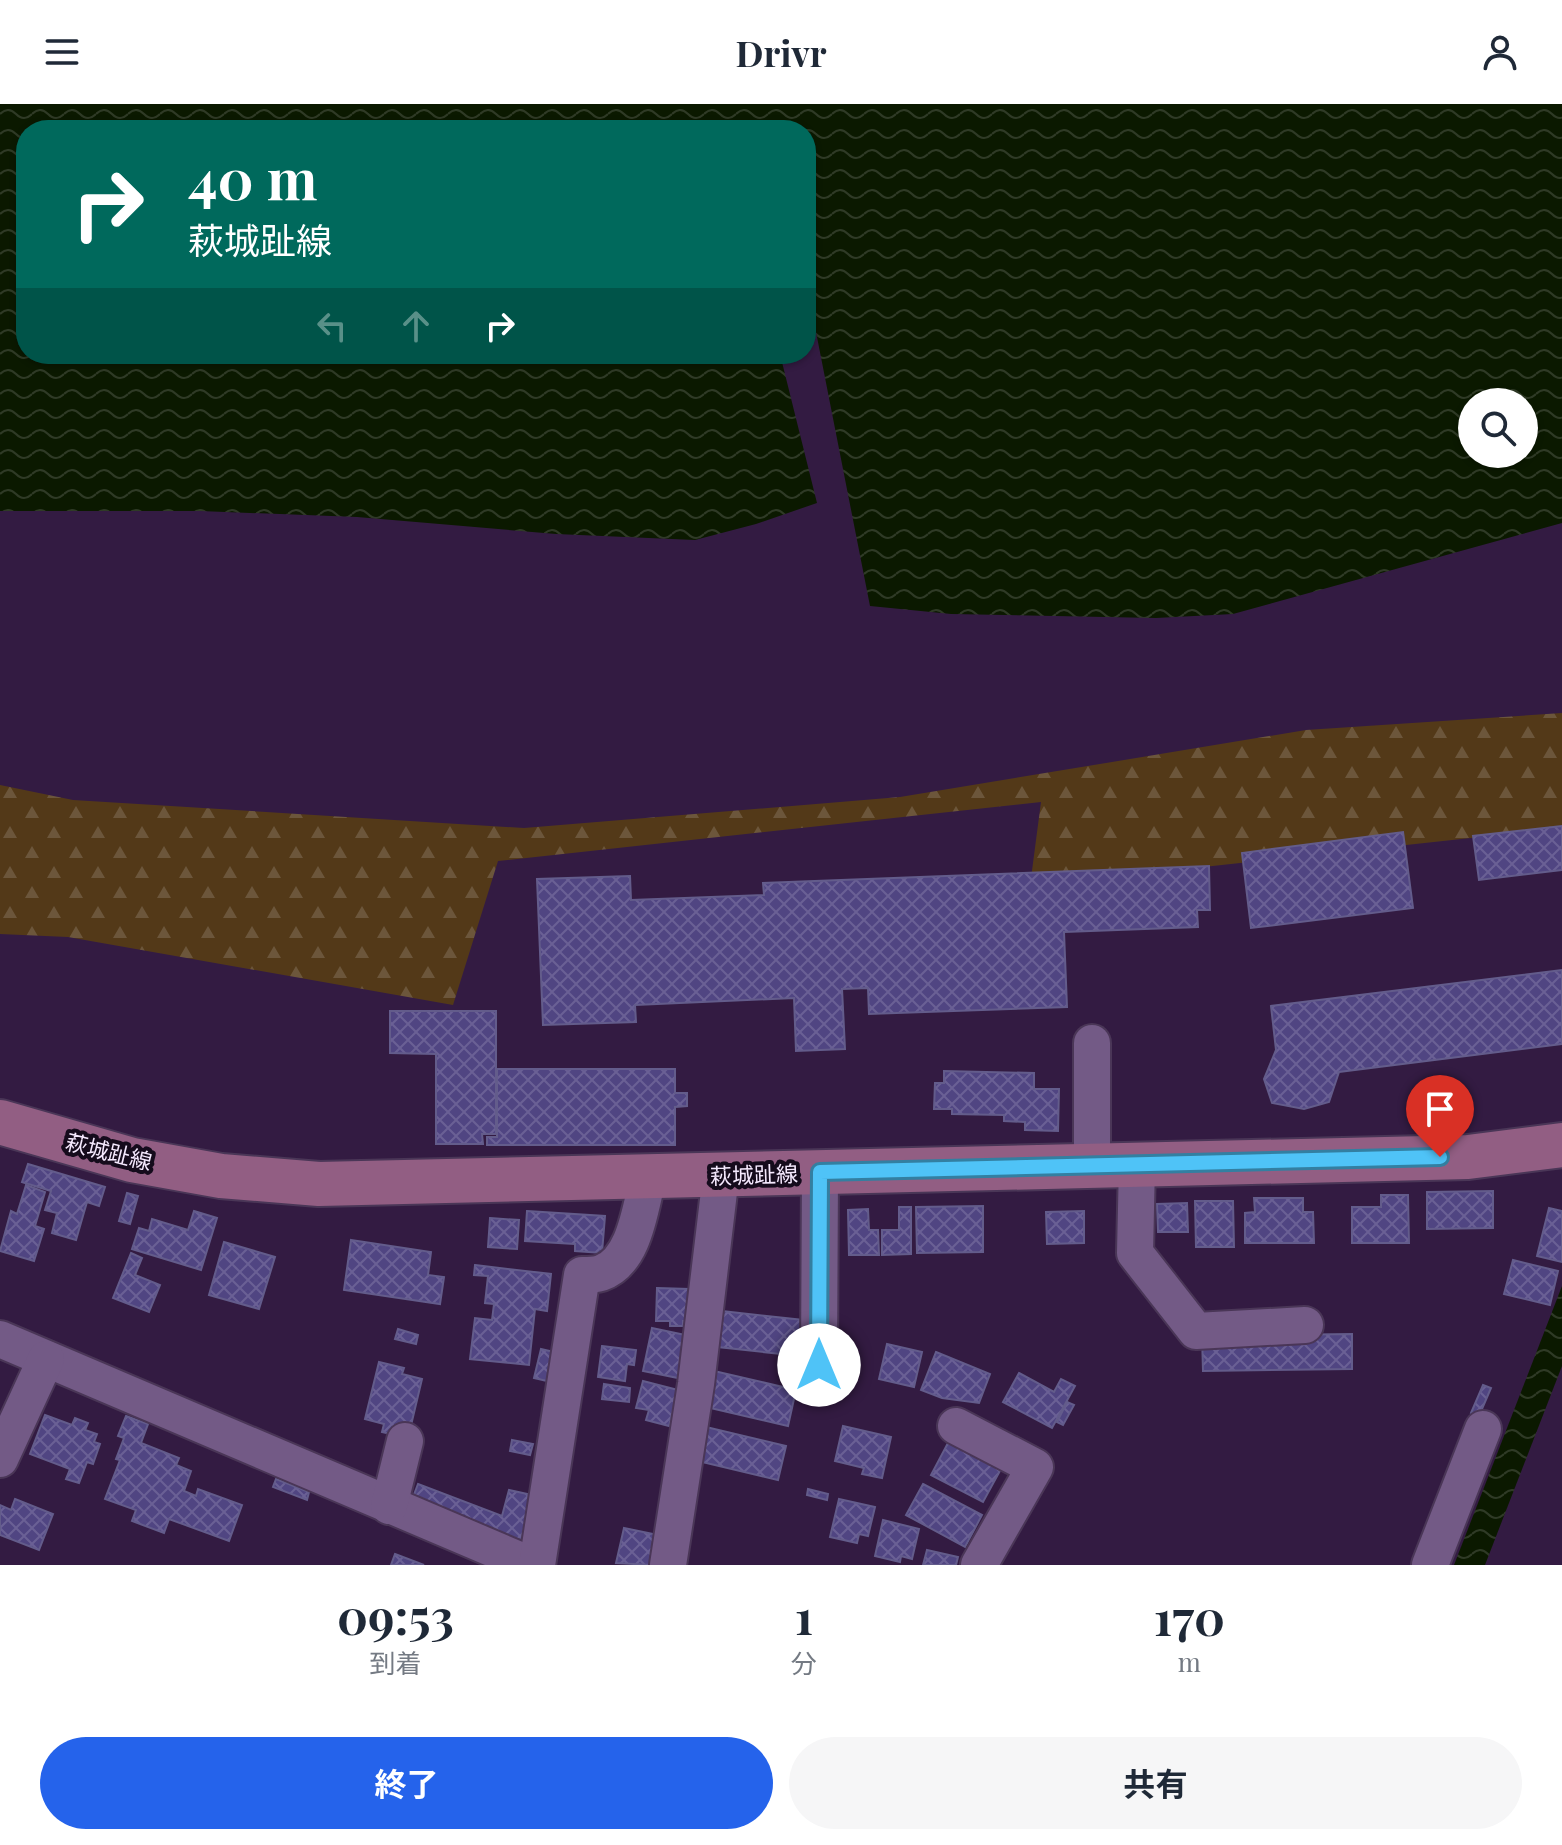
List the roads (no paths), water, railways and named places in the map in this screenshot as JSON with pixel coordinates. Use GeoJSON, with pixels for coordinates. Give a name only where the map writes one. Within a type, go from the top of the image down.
{"type":"FeatureCollection","features":[{"type":"Feature","properties":{"kind":"main road","name":"萩城趾線"},"geometry":{"type":"LineString","coordinates":[[0,1122],[132,1160],[221,1176],[319,1184],[1468,1157],[1562,1145]]}},
{"type":"Feature","properties":{"kind":"street"},"geometry":{"type":"LineString","coordinates":[[1092,1043],[1092,1165]]}},
{"type":"Feature","properties":{"kind":"street"},"geometry":{"type":"LineString","coordinates":[[1137,1164],[1135,1253],[1196,1331],[1305,1325]]}},
{"type":"Feature","properties":{"kind":"street"},"geometry":{"type":"LineString","coordinates":[[819,1365],[820,1172]]}},
{"type":"Feature","properties":{"kind":"street"},"geometry":{"type":"LineString","coordinates":[[668,1565],[696,1384],[721,1175]]}},
{"type":"Feature","properties":{"kind":"street"},"geometry":{"type":"LineString","coordinates":[[0,1339],[523,1563],[582,1275],[602,1273],[622,1258],[648,1178]]}},
{"type":"Feature","properties":{"kind":"street"},"geometry":{"type":"LineString","coordinates":[[0,1459],[46,1359]]}},
{"type":"Feature","properties":{"kind":"street"},"geometry":{"type":"LineString","coordinates":[[956,1426],[1035,1467],[979,1565]]}},
{"type":"Feature","properties":{"kind":"street"},"geometry":{"type":"LineString","coordinates":[[1430,1565],[1483,1429]]}},
{"type":"Feature","properties":{"kind":"street"},"geometry":{"type":"LineString","coordinates":[[389,1506],[405,1441]]}},
{"type":"Feature","properties":{"kind":"water"},"geometry":{"type":"Polygon","coordinates":[[[0,104],[1562,104],[1562,523],[1233,614],[1156,618],[951,614],[870,606],[816,332],[816,120],[16,120],[16,364],[782,364],[817,503],[695,540],[556,534],[357,517],[200,511],[0,511],[0,104]]]}},
{"type":"Feature","properties":{"kind":"water"},"geometry":{"type":"Polygon","coordinates":[[[1562,1286],[1562,1366],[1485,1565],[1454,1565],[1562,1286]]]}}]}
